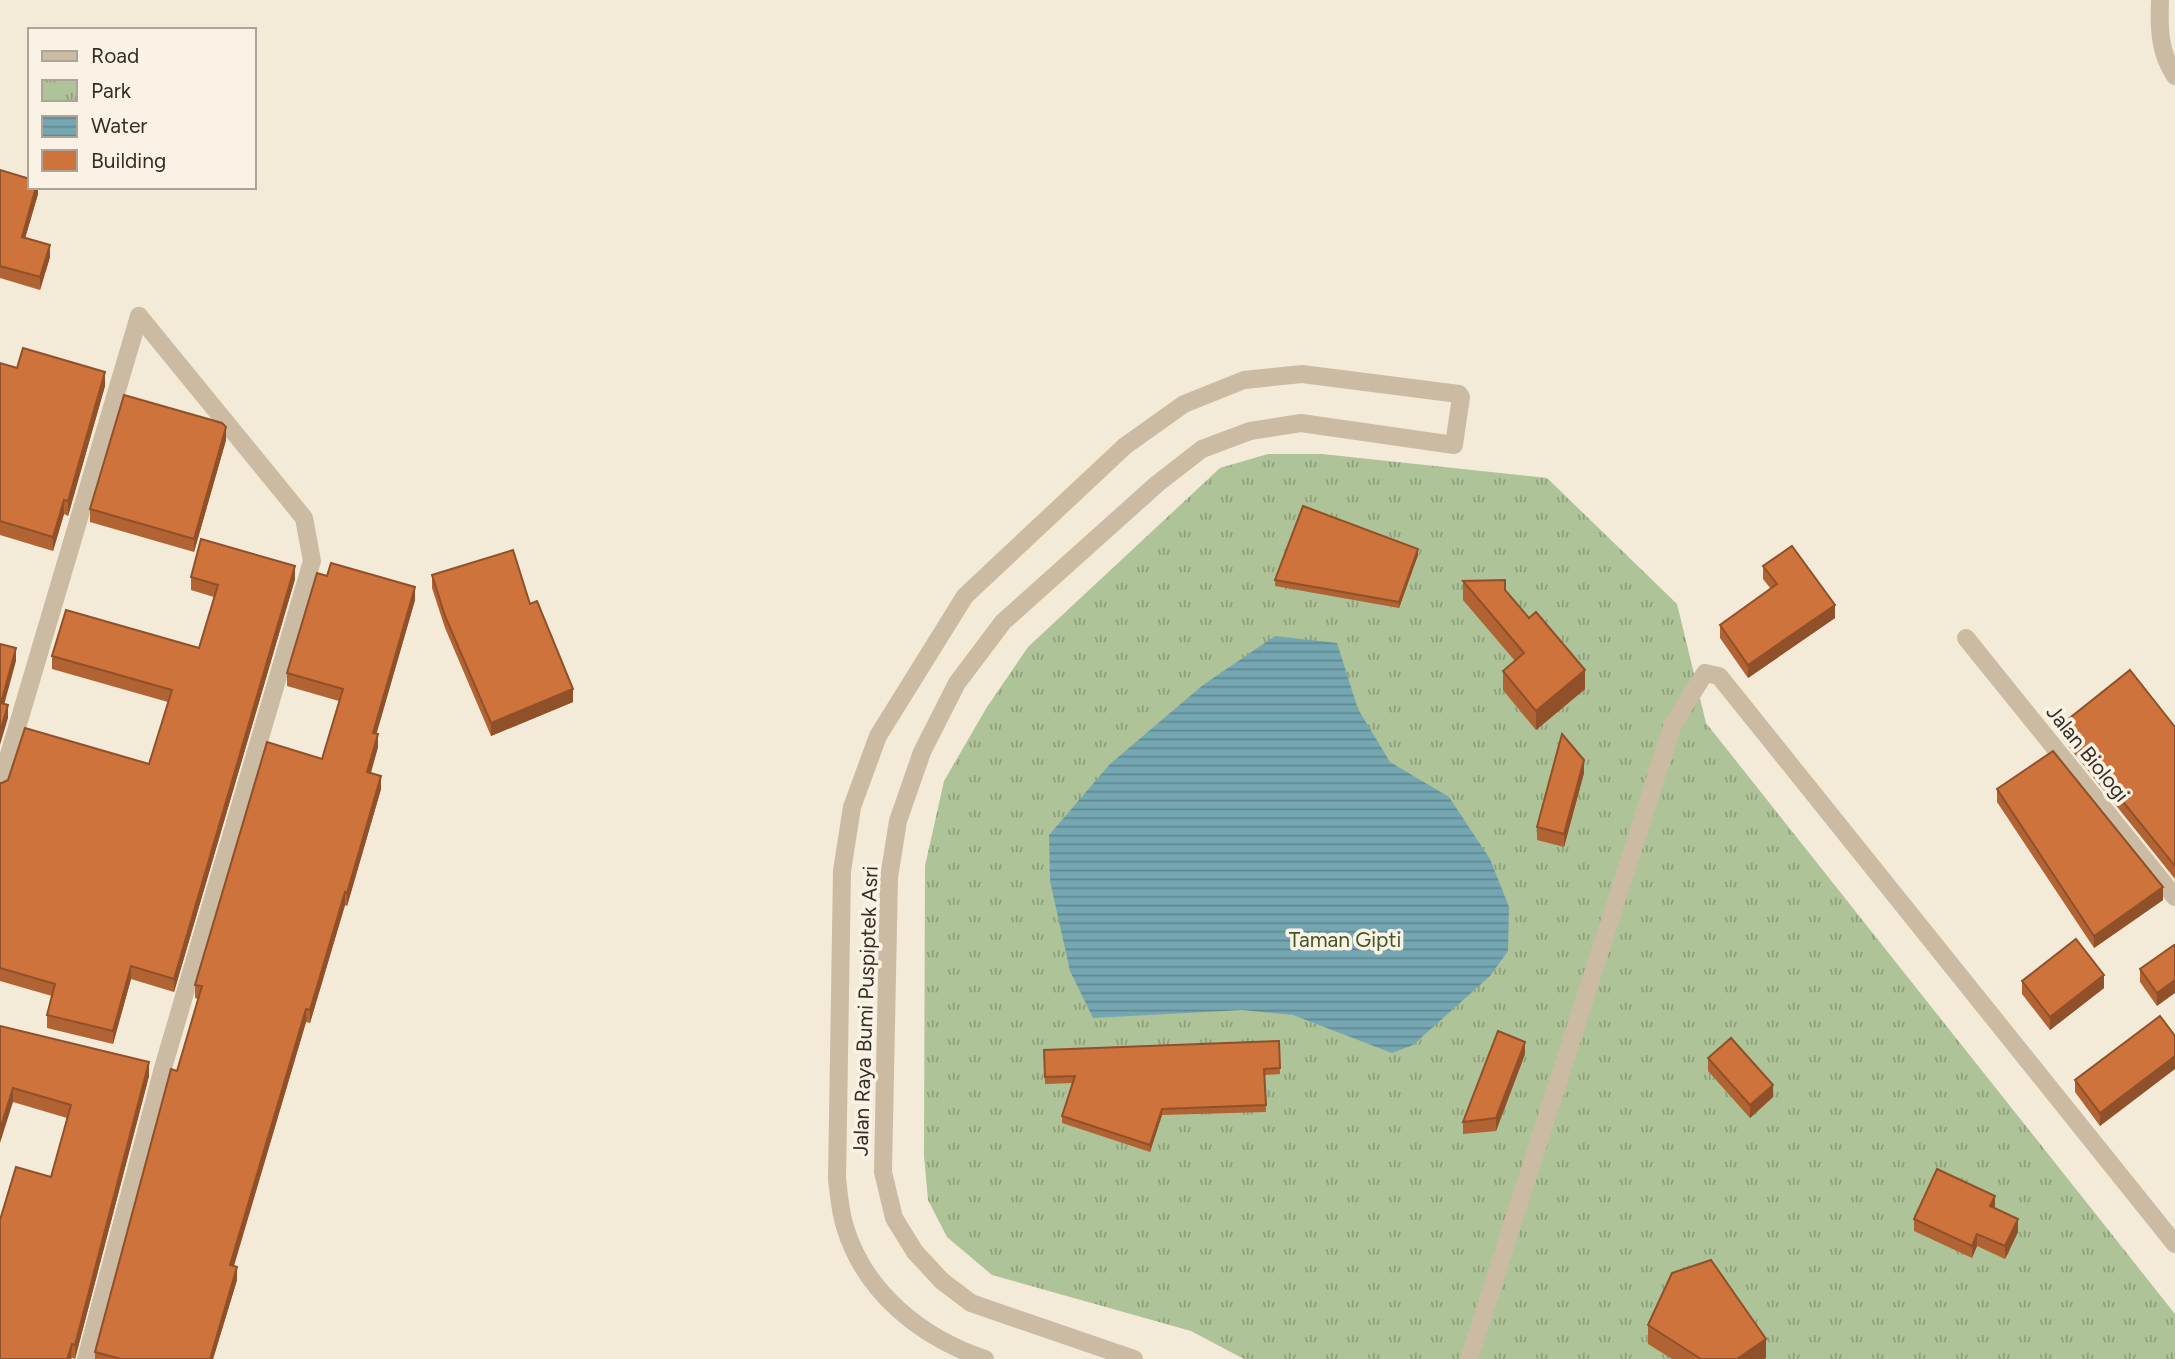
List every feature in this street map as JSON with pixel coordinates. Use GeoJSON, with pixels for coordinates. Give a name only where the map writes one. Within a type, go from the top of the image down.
{"type":"FeatureCollection","features":[{"type":"Feature","properties":{"kind":"street"},"geometry":{"type":"LineString","coordinates":[[2160,0],[2158,28],[2164,58],[2175,76]]}},
{"type":"Feature","properties":{"kind":"street"},"geometry":{"type":"LineString","coordinates":[[0,785],[139,316],[304,518],[310,533],[312,561],[157,1066],[86,1359]]}},
{"type":"Feature","properties":{"kind":"street","name":"Jalan Raya Bumi Puspiptek Asri"},"geometry":{"type":"LineString","coordinates":[[985,1359],[956,1349],[904,1318],[869,1275],[845,1227],[837,1178],[842,871],[852,807],[878,736],[965,596],[1125,446],[1184,404],[1244,380],[1302,374],[1459,394],[1461,397],[1454,445],[1301,423],[1250,431],[1202,449],[1157,484],[1003,622],[957,683],[922,752],[898,821],[889,877],[884,1172],[894,1218],[915,1252],[942,1281],[971,1303],[1134,1359]]}},
{"type":"Feature","properties":{"kind":"street","name":"Jalan Biologi"},"geometry":{"type":"LineString","coordinates":[[1966,638],[2175,897]]}},
{"type":"Feature","properties":{"kind":"street"},"geometry":{"type":"LineString","coordinates":[[1469,1359],[1672,724],[1705,673],[1718,676],[2175,1244]]}},
{"type":"Feature","properties":{"kind":"green space","name":"Taman Gipti"},"geometry":{"type":"Polygon","coordinates":[[[1268,454],[1322,454],[1547,478],[1677,604],[1706,723],[2175,1314],[2175,1359],[1244,1359],[1191,1331],[992,1275],[947,1237],[928,1200],[924,1156],[925,866],[944,781],[987,707],[1028,647],[1220,468],[1268,454]]]}},
{"type":"Feature","properties":{"kind":"water"},"geometry":{"type":"Polygon","coordinates":[[[1275,636],[1337,643],[1358,709],[1390,762],[1449,797],[1490,859],[1509,907],[1508,951],[1490,976],[1413,1045],[1392,1053],[1293,1015],[1242,1010],[1093,1018],[1070,971],[1050,881],[1049,835],[1110,764],[1203,685],[1275,636]]]}},
{"type":"Feature","properties":{"kind":"building"},"geometry":{"type":"Polygon","coordinates":[[[0,170],[28,178],[28,189],[35,189],[22,237],[50,245],[40,277],[0,266],[0,170]]]}},
{"type":"Feature","properties":{"kind":"building"},"geometry":{"type":"Polygon","coordinates":[[[23,348],[105,372],[68,501],[64,500],[53,537],[0,521],[0,363],[17,368],[23,348]]]}},
{"type":"Feature","properties":{"kind":"building"},"geometry":{"type":"Polygon","coordinates":[[[124,395],[222,423],[226,427],[194,539],[90,509],[124,395]]]}},
{"type":"Feature","properties":{"kind":"building"},"geometry":{"type":"Polygon","coordinates":[[[1303,506],[1418,549],[1399,602],[1275,580],[1303,506]]]}},
{"type":"Feature","properties":{"kind":"building"},"geometry":{"type":"Polygon","coordinates":[[[201,539],[295,566],[174,979],[131,966],[113,1031],[47,1015],[55,984],[0,968],[0,783],[8,780],[25,728],[149,764],[172,690],[52,656],[66,610],[199,648],[218,585],[191,577],[201,539]]]}},
{"type":"Feature","properties":{"kind":"building"},"geometry":{"type":"Polygon","coordinates":[[[1792,546],[1835,605],[1748,665],[1720,625],[1777,584],[1763,566],[1792,546]]]}},
{"type":"Feature","properties":{"kind":"building"},"geometry":{"type":"Polygon","coordinates":[[[513,550],[530,604],[537,601],[573,689],[491,723],[445,616],[432,575],[513,550]]]}},
{"type":"Feature","properties":{"kind":"building"},"geometry":{"type":"Polygon","coordinates":[[[331,563],[415,587],[373,733],[378,734],[367,772],[381,776],[310,1010],[306,1009],[230,1265],[237,1267],[210,1359],[121,1359],[95,1352],[171,1069],[177,1071],[202,986],[195,985],[267,742],[322,759],[343,689],[287,673],[317,573],[327,576],[331,563]]]}},
{"type":"Feature","properties":{"kind":"building"},"geometry":{"type":"Polygon","coordinates":[[[1505,580],[1505,590],[1529,618],[1536,612],[1585,670],[1536,711],[1503,671],[1524,653],[1463,581],[1505,580]]]}},
{"type":"Feature","properties":{"kind":"building"},"geometry":{"type":"Polygon","coordinates":[[[0,644],[16,648],[1,703],[8,705],[0,732],[0,644]]]}},
{"type":"Feature","properties":{"kind":"building"},"geometry":{"type":"Polygon","coordinates":[[[2130,670],[2175,727],[2175,866],[2061,725],[2130,670]]]}},
{"type":"Feature","properties":{"kind":"building"},"geometry":{"type":"Polygon","coordinates":[[[1562,734],[1584,760],[1564,834],[1537,827],[1562,734]]]}},
{"type":"Feature","properties":{"kind":"building"},"geometry":{"type":"Polygon","coordinates":[[[2053,751],[2163,887],[2094,936],[1997,789],[2053,751]]]}},
{"type":"Feature","properties":{"kind":"building"},"geometry":{"type":"Polygon","coordinates":[[[2076,939],[2104,975],[2050,1017],[2022,981],[2076,939]]]}},
{"type":"Feature","properties":{"kind":"building"},"geometry":{"type":"Polygon","coordinates":[[[2174,945],[2175,980],[2157,993],[2140,969],[2174,945]]]}},
{"type":"Feature","properties":{"kind":"building"},"geometry":{"type":"Polygon","coordinates":[[[2160,1016],[2175,1036],[2175,1056],[2100,1113],[2075,1080],[2160,1016]]]}},
{"type":"Feature","properties":{"kind":"building"},"geometry":{"type":"Polygon","coordinates":[[[0,1026],[149,1062],[75,1345],[72,1344],[67,1359],[0,1359],[0,1220],[16,1167],[51,1177],[71,1105],[13,1088],[0,1130],[0,1026]]]}},
{"type":"Feature","properties":{"kind":"building"},"geometry":{"type":"Polygon","coordinates":[[[1498,1031],[1525,1042],[1496,1118],[1463,1122],[1498,1031]]]}},
{"type":"Feature","properties":{"kind":"building"},"geometry":{"type":"Polygon","coordinates":[[[1731,1038],[1773,1085],[1750,1105],[1708,1058],[1731,1038]]]}},
{"type":"Feature","properties":{"kind":"building"},"geometry":{"type":"Polygon","coordinates":[[[1279,1041],[1280,1068],[1264,1069],[1266,1105],[1162,1109],[1150,1145],[1062,1116],[1075,1076],[1045,1077],[1044,1050],[1279,1041]]]}},
{"type":"Feature","properties":{"kind":"building"},"geometry":{"type":"Polygon","coordinates":[[[1937,1169],[1995,1196],[1990,1206],[2018,1219],[2005,1246],[1977,1234],[1972,1246],[1914,1219],[1937,1169]]]}},
{"type":"Feature","properties":{"kind":"building"},"geometry":{"type":"Polygon","coordinates":[[[1711,1260],[1766,1339],[1737,1359],[1701,1359],[1648,1325],[1672,1273],[1711,1260]]]}}]}
